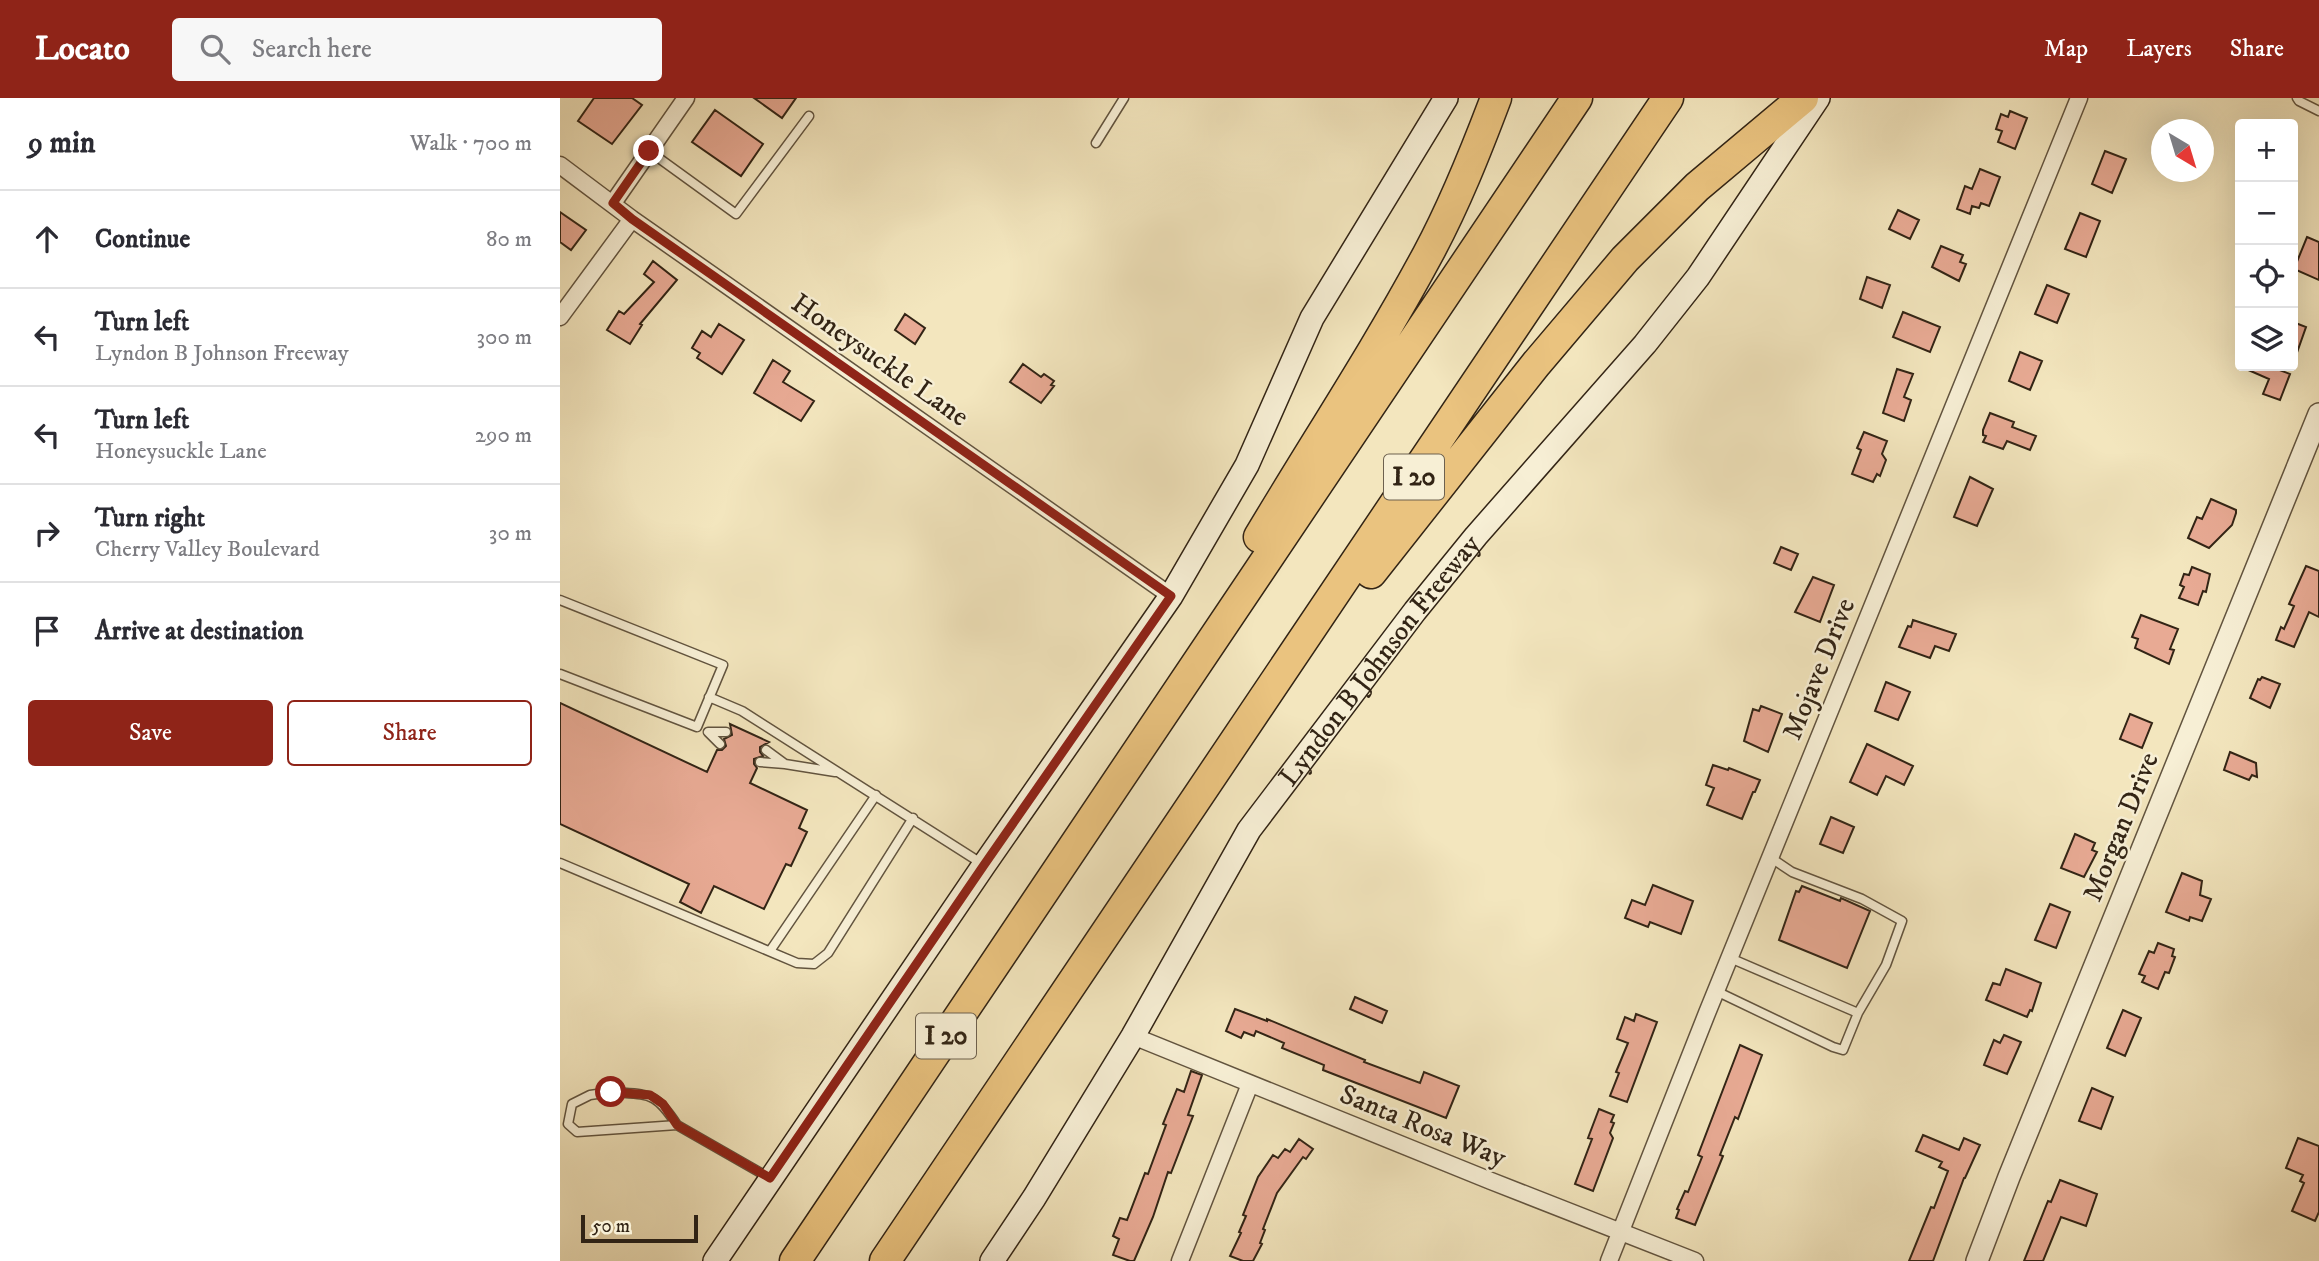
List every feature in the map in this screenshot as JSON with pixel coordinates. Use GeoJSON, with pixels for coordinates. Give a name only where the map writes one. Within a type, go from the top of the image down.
{"type":"FeatureCollection","features":[{"type":"Feature","properties":{"kind":"highway"},"geometry":{"type":"LineString","coordinates":[[1098,811],[1293,481],[1387,329],[1430,252],[1477,148],[1496,98]]}},
{"type":"Feature","properties":{"kind":"highway","name":"I 20"},"geometry":{"type":"LineString","coordinates":[[795,1261],[1577,98]]}},
{"type":"Feature","properties":{"kind":"highway","name":"I 20"},"geometry":{"type":"LineString","coordinates":[[885,1261],[1668,98]]}},
{"type":"Feature","properties":{"kind":"highway"},"geometry":{"type":"LineString","coordinates":[[1159,855],[1382,559],[1588,300],[1658,223],[1803,98]]}},
{"type":"Feature","properties":{"kind":"main road"},"geometry":{"type":"LineString","coordinates":[[715,1261],[1171,596],[1247,465],[1312,318],[1446,98]]}},
{"type":"Feature","properties":{"kind":"main road","name":"Lyndon B Johnson Freeway"},"geometry":{"type":"LineString","coordinates":[[992,1261],[1034,1198],[1133,1036],[1249,830],[1415,611],[1476,536],[1645,344],[1698,277],[1818,98]]}},
{"type":"Feature","properties":{"kind":"street"},"geometry":{"type":"LineString","coordinates":[[613,203],[686,98]]}},
{"type":"Feature","properties":{"kind":"street","name":"Mojave Drive"},"geometry":{"type":"LineString","coordinates":[[1609,1261],[2079,98]]}},
{"type":"Feature","properties":{"kind":"street","name":"Honeysuckle Lane"},"geometry":{"type":"LineString","coordinates":[[560,165],[632,219],[1171,596]]}},
{"type":"Feature","properties":{"kind":"street"},"geometry":{"type":"LineString","coordinates":[[560,317],[632,219]]}},
{"type":"Feature","properties":{"kind":"street","name":"Morgan Drive"},"geometry":{"type":"LineString","coordinates":[[1977,1261],[2319,414]]}},
{"type":"Feature","properties":{"kind":"street","name":"Santa Rosa Way"},"geometry":{"type":"LineString","coordinates":[[1133,1036],[1695,1261]]}},
{"type":"Feature","properties":{"kind":"street"},"geometry":{"type":"LineString","coordinates":[[1180,1261],[1250,1084]]}},
{"type":"Feature","properties":{"kind":"lane"},"geometry":{"type":"LineString","coordinates":[[1096,143],[1124,98]]}},
{"type":"Feature","properties":{"kind":"lane"},"geometry":{"type":"LineString","coordinates":[[2297,98],[2319,110]]}},
{"type":"Feature","properties":{"kind":"lane"},"geometry":{"type":"LineString","coordinates":[[649,151],[736,214],[810,116]]}},
{"type":"Feature","properties":{"kind":"lane"},"geometry":{"type":"LineString","coordinates":[[560,600],[723,665],[696,727]]}},
{"type":"Feature","properties":{"kind":"lane"},"geometry":{"type":"LineString","coordinates":[[560,674],[708,732],[720,744]]}},
{"type":"Feature","properties":{"kind":"lane"},"geometry":{"type":"LineString","coordinates":[[709,697],[742,711],[984,865]]}},
{"type":"Feature","properties":{"kind":"lane"},"geometry":{"type":"LineString","coordinates":[[708,732],[726,732]]}},
{"type":"Feature","properties":{"kind":"lane"},"geometry":{"type":"LineString","coordinates":[[766,750],[785,764]]}},
{"type":"Feature","properties":{"kind":"lane"},"geometry":{"type":"LineString","coordinates":[[760,762],[841,773]]}},
{"type":"Feature","properties":{"kind":"lane"},"geometry":{"type":"LineString","coordinates":[[770,951],[876,795]]}},
{"type":"Feature","properties":{"kind":"lane"},"geometry":{"type":"LineString","coordinates":[[560,863],[797,963],[814,964],[828,953],[913,818]]}},
{"type":"Feature","properties":{"kind":"lane"},"geometry":{"type":"LineString","coordinates":[[1716,991],[1843,1050],[1858,1013],[1886,965],[1902,920],[1863,899],[1792,872],[1771,859]]}},
{"type":"Feature","properties":{"kind":"lane"},"geometry":{"type":"LineString","coordinates":[[1730,958],[1858,1013]]}},
{"type":"Feature","properties":{"kind":"lane"},"geometry":{"type":"LineString","coordinates":[[677,1125],[578,1132],[564,1126],[572,1104],[590,1095],[611,1092],[650,1095],[663,1104],[677,1125],[770,1178]]}},
{"type":"Feature","properties":{"kind":"building"},"geometry":{"type":"Polygon","coordinates":[[[594,98],[632,98],[642,105],[612,144],[578,121],[594,98]]]}},
{"type":"Feature","properties":{"kind":"building"},"geometry":{"type":"Polygon","coordinates":[[[754,98],[796,98],[782,118],[754,98]]]}},
{"type":"Feature","properties":{"kind":"building"},"geometry":{"type":"Polygon","coordinates":[[[715,110],[763,144],[741,176],[692,142],[715,110]]]}},
{"type":"Feature","properties":{"kind":"building"},"geometry":{"type":"Polygon","coordinates":[[[2010,111],[2027,118],[2015,149],[1998,142],[2002,131],[1996,129],[2001,114],[2008,117],[2010,111]]]}},
{"type":"Feature","properties":{"kind":"building"},"geometry":{"type":"Polygon","coordinates":[[[2105,151],[2126,159],[2112,193],[2092,184],[2105,151]]]}},
{"type":"Feature","properties":{"kind":"building"},"geometry":{"type":"Polygon","coordinates":[[[1980,169],[2000,177],[1989,206],[1981,203],[1979,208],[1972,206],[1970,214],[1957,209],[1965,186],[1972,189],[1980,169]]]}},
{"type":"Feature","properties":{"kind":"building"},"geometry":{"type":"Polygon","coordinates":[[[1898,210],[1919,220],[1910,239],[1889,229],[1898,210]]]}},
{"type":"Feature","properties":{"kind":"building"},"geometry":{"type":"Polygon","coordinates":[[[560,212],[586,230],[571,250],[560,242],[560,212]]]}},
{"type":"Feature","properties":{"kind":"building"},"geometry":{"type":"Polygon","coordinates":[[[2080,213],[2100,221],[2086,257],[2065,249],[2080,213]]]}},
{"type":"Feature","properties":{"kind":"building"},"geometry":{"type":"Polygon","coordinates":[[[2307,237],[2319,242],[2319,280],[2298,271],[2298,259],[2307,237]]]}},
{"type":"Feature","properties":{"kind":"building"},"geometry":{"type":"Polygon","coordinates":[[[1941,246],[1963,255],[1960,262],[1966,264],[1959,281],[1932,267],[1941,246]]]}},
{"type":"Feature","properties":{"kind":"building"},"geometry":{"type":"Polygon","coordinates":[[[653,261],[677,280],[640,324],[642,325],[630,344],[607,330],[619,311],[624,314],[654,282],[644,274],[653,261]]]}},
{"type":"Feature","properties":{"kind":"building"},"geometry":{"type":"Polygon","coordinates":[[[1867,277],[1890,285],[1882,308],[1860,299],[1867,277]]]}},
{"type":"Feature","properties":{"kind":"building"},"geometry":{"type":"Polygon","coordinates":[[[2047,285],[2069,294],[2057,323],[2035,314],[2047,285]]]}},
{"type":"Feature","properties":{"kind":"building"},"geometry":{"type":"Polygon","coordinates":[[[1903,312],[1940,327],[1930,352],[1893,337],[1903,312]]]}},
{"type":"Feature","properties":{"kind":"building"},"geometry":{"type":"Polygon","coordinates":[[[905,314],[925,328],[915,344],[895,330],[905,314]]]}},
{"type":"Feature","properties":{"kind":"building"},"geometry":{"type":"Polygon","coordinates":[[[719,324],[744,340],[722,374],[697,358],[700,353],[692,348],[702,331],[711,337],[719,324]]]}},
{"type":"Feature","properties":{"kind":"building"},"geometry":{"type":"Polygon","coordinates":[[[2298,324],[2306,327],[2298,350],[2298,324]]]}},
{"type":"Feature","properties":{"kind":"building"},"geometry":{"type":"Polygon","coordinates":[[[2020,352],[2042,361],[2030,390],[2009,381],[2020,352]]]}},
{"type":"Feature","properties":{"kind":"building"},"geometry":{"type":"Polygon","coordinates":[[[773,360],[790,371],[783,382],[814,401],[801,421],[754,393],[773,360]]]}},
{"type":"Feature","properties":{"kind":"building"},"geometry":{"type":"Polygon","coordinates":[[[1023,364],[1041,377],[1044,374],[1054,381],[1051,385],[1054,386],[1041,403],[1010,382],[1023,364]]]}},
{"type":"Feature","properties":{"kind":"building"},"geometry":{"type":"Polygon","coordinates":[[[1897,369],[1913,374],[1904,397],[1911,400],[1904,421],[1883,413],[1897,369]]]}},
{"type":"Feature","properties":{"kind":"building"},"geometry":{"type":"Polygon","coordinates":[[[2251,371],[2282,371],[2290,374],[2280,400],[2263,394],[2269,379],[2251,371]]]}},
{"type":"Feature","properties":{"kind":"building"},"geometry":{"type":"Polygon","coordinates":[[[1990,413],[2014,422],[2012,427],[2036,436],[2030,450],[2007,441],[2003,449],[1983,442],[1986,436],[1983,435],[1983,430],[1990,413]]]}},
{"type":"Feature","properties":{"kind":"building"},"geometry":{"type":"Polygon","coordinates":[[[1864,432],[1887,441],[1882,454],[1886,460],[1880,476],[1877,474],[1873,482],[1852,474],[1861,450],[1857,448],[1864,432]]]}},
{"type":"Feature","properties":{"kind":"building"},"geometry":{"type":"Polygon","coordinates":[[[1970,477],[1993,489],[1977,526],[1954,517],[1970,477]]]}},
{"type":"Feature","properties":{"kind":"building"},"geometry":{"type":"Polygon","coordinates":[[[2211,499],[2236,510],[2236,513],[2232,525],[2209,548],[2188,538],[2197,517],[2202,519],[2211,499]]]}},
{"type":"Feature","properties":{"kind":"building"},"geometry":{"type":"Polygon","coordinates":[[[1781,547],[1798,554],[1791,570],[1774,563],[1781,547]]]}},
{"type":"Feature","properties":{"kind":"building"},"geometry":{"type":"Polygon","coordinates":[[[2306,566],[2319,571],[2319,617],[2309,612],[2294,647],[2276,640],[2294,606],[2289,604],[2306,566]]]}},
{"type":"Feature","properties":{"kind":"building"},"geometry":{"type":"Polygon","coordinates":[[[2192,567],[2210,574],[2206,592],[2203,591],[2198,605],[2179,598],[2184,587],[2180,585],[2184,574],[2189,575],[2192,567]]]}},
{"type":"Feature","properties":{"kind":"building"},"geometry":{"type":"Polygon","coordinates":[[[1813,577],[1834,585],[1820,622],[1795,612],[1813,577]]]}},
{"type":"Feature","properties":{"kind":"building"},"geometry":{"type":"Polygon","coordinates":[[[2141,615],[2178,629],[2170,649],[2174,650],[2169,664],[2135,648],[2138,639],[2132,637],[2141,615]]]}},
{"type":"Feature","properties":{"kind":"building"},"geometry":{"type":"Polygon","coordinates":[[[1913,620],[1956,634],[1949,651],[1935,646],[1930,658],[1899,647],[1913,620]]]}},
{"type":"Feature","properties":{"kind":"building"},"geometry":{"type":"Polygon","coordinates":[[[2262,677],[2280,684],[2270,708],[2250,698],[2258,679],[2262,677]]]}},
{"type":"Feature","properties":{"kind":"building"},"geometry":{"type":"Polygon","coordinates":[[[1886,682],[1910,692],[1898,720],[1875,711],[1886,682]]]}},
{"type":"Feature","properties":{"kind":"building"},"geometry":{"type":"Polygon","coordinates":[[[560,703],[707,772],[717,750],[726,746],[724,739],[732,735],[730,724],[769,742],[760,747],[763,756],[754,759],[757,768],[750,783],[807,810],[799,828],[807,832],[791,866],[786,864],[764,909],[714,886],[701,913],[680,902],[689,884],[560,824],[560,703]]]}},
{"type":"Feature","properties":{"kind":"building"},"geometry":{"type":"Polygon","coordinates":[[[1761,706],[1782,714],[1768,752],[1744,741],[1753,709],[1759,711],[1761,706]]]}},
{"type":"Feature","properties":{"kind":"building"},"geometry":{"type":"Polygon","coordinates":[[[2130,714],[2152,723],[2142,748],[2120,739],[2130,714]]]}},
{"type":"Feature","properties":{"kind":"building"},"geometry":{"type":"Polygon","coordinates":[[[1867,744],[1913,766],[1904,785],[1886,776],[1877,795],[1850,782],[1867,744]]]}},
{"type":"Feature","properties":{"kind":"building"},"geometry":{"type":"Polygon","coordinates":[[[2230,752],[2256,763],[2257,777],[2252,775],[2249,780],[2224,770],[2230,752]]]}},
{"type":"Feature","properties":{"kind":"building"},"geometry":{"type":"Polygon","coordinates":[[[1713,765],[1760,780],[1742,819],[1707,805],[1714,788],[1706,785],[1713,765]]]}},
{"type":"Feature","properties":{"kind":"building"},"geometry":{"type":"Polygon","coordinates":[[[1831,817],[1854,827],[1843,853],[1820,844],[1831,817]]]}},
{"type":"Feature","properties":{"kind":"building"},"geometry":{"type":"Polygon","coordinates":[[[2075,834],[2095,843],[2092,850],[2097,852],[2084,877],[2061,868],[2075,834]]]}},
{"type":"Feature","properties":{"kind":"building"},"geometry":{"type":"Polygon","coordinates":[[[2182,873],[2202,881],[2200,895],[2211,899],[2202,921],[2190,917],[2189,921],[2166,912],[2182,873]]]}},
{"type":"Feature","properties":{"kind":"building"},"geometry":{"type":"Polygon","coordinates":[[[1653,885],[1693,901],[1681,934],[1650,922],[1648,927],[1625,918],[1632,900],[1645,905],[1653,885]]]}},
{"type":"Feature","properties":{"kind":"building"},"geometry":{"type":"Polygon","coordinates":[[[1802,886],[1840,901],[1841,898],[1870,911],[1847,968],[1779,940],[1796,891],[1799,892],[1802,886]]]}},
{"type":"Feature","properties":{"kind":"building"},"geometry":{"type":"Polygon","coordinates":[[[2050,904],[2070,912],[2056,948],[2035,940],[2050,904]]]}},
{"type":"Feature","properties":{"kind":"building"},"geometry":{"type":"Polygon","coordinates":[[[2158,943],[2174,949],[2172,956],[2175,957],[2169,973],[2165,972],[2158,989],[2142,982],[2145,976],[2139,974],[2149,951],[2154,953],[2158,943]]]}},
{"type":"Feature","properties":{"kind":"building"},"geometry":{"type":"Polygon","coordinates":[[[2006,969],[2041,983],[2032,1011],[2030,1010],[2027,1017],[1986,1000],[1993,983],[2000,985],[2006,969]]]}},
{"type":"Feature","properties":{"kind":"building"},"geometry":{"type":"Polygon","coordinates":[[[1355,997],[1387,1011],[1382,1023],[1350,1009],[1355,997]]]}},
{"type":"Feature","properties":{"kind":"building"},"geometry":{"type":"Polygon","coordinates":[[[1235,1009],[1267,1019],[1365,1060],[1364,1062],[1420,1083],[1424,1072],[1459,1086],[1446,1118],[1323,1070],[1324,1065],[1282,1048],[1284,1043],[1256,1031],[1254,1036],[1244,1032],[1241,1038],[1226,1031],[1235,1009]]]}},
{"type":"Feature","properties":{"kind":"building"},"geometry":{"type":"Polygon","coordinates":[[[2123,1010],[2141,1018],[2125,1056],[2107,1048],[2123,1010]]]}},
{"type":"Feature","properties":{"kind":"building"},"geometry":{"type":"Polygon","coordinates":[[[1636,1014],[1657,1022],[1627,1102],[1610,1096],[1628,1043],[1617,1039],[1625,1017],[1634,1021],[1636,1014]]]}},
{"type":"Feature","properties":{"kind":"building"},"geometry":{"type":"Polygon","coordinates":[[[2004,1035],[2021,1042],[2007,1074],[1984,1065],[1994,1040],[2000,1043],[2004,1035]]]}},
{"type":"Feature","properties":{"kind":"building"},"geometry":{"type":"Polygon","coordinates":[[[1740,1045],[1762,1055],[1738,1119],[1735,1117],[1720,1155],[1723,1156],[1695,1225],[1676,1218],[1677,1209],[1685,1191],[1688,1192],[1702,1157],[1698,1155],[1740,1045]]]}},
{"type":"Feature","properties":{"kind":"building"},"geometry":{"type":"Polygon","coordinates":[[[1191,1071],[1202,1075],[1188,1115],[1193,1116],[1171,1173],[1168,1172],[1153,1217],[1134,1261],[1113,1255],[1119,1239],[1113,1236],[1120,1218],[1127,1220],[1145,1173],[1148,1174],[1177,1089],[1184,1092],[1191,1071]]]}},
{"type":"Feature","properties":{"kind":"building"},"geometry":{"type":"Polygon","coordinates":[[[2092,1088],[2113,1097],[2101,1129],[2079,1121],[2092,1088]]]}},
{"type":"Feature","properties":{"kind":"building"},"geometry":{"type":"Polygon","coordinates":[[[1599,1109],[1614,1115],[1610,1133],[1613,1138],[1593,1191],[1575,1184],[1592,1139],[1588,1138],[1599,1109]]]}},
{"type":"Feature","properties":{"kind":"building"},"geometry":{"type":"Polygon","coordinates":[[[1923,1135],[1959,1150],[1964,1138],[1980,1145],[1964,1178],[1933,1261],[1909,1261],[1948,1171],[1939,1167],[1942,1162],[1916,1151],[1923,1135]]]}},
{"type":"Feature","properties":{"kind":"building"},"geometry":{"type":"Polygon","coordinates":[[[2298,1138],[2319,1146],[2319,1212],[2315,1221],[2292,1211],[2304,1183],[2300,1181],[2303,1175],[2286,1168],[2298,1138]]]}},
{"type":"Feature","properties":{"kind":"building"},"geometry":{"type":"Polygon","coordinates":[[[1299,1139],[1313,1149],[1306,1159],[1303,1157],[1277,1193],[1263,1229],[1262,1244],[1253,1261],[1243,1261],[1230,1256],[1241,1233],[1239,1232],[1246,1216],[1243,1215],[1258,1177],[1273,1155],[1278,1158],[1285,1149],[1290,1152],[1299,1139]]]}},
{"type":"Feature","properties":{"kind":"building"},"geometry":{"type":"Polygon","coordinates":[[[2060,1180],[2097,1194],[2086,1226],[2061,1217],[2043,1261],[2024,1261],[2048,1201],[2051,1202],[2060,1180]]]}},
{"type":"Feature","properties":{"kind":"route"},"geometry":{"type":"LineString","coordinates":[[611,1092],[650,1095],[663,1104],[677,1125],[770,1178],[1171,596],[632,219],[613,203],[649,151]]}}]}
